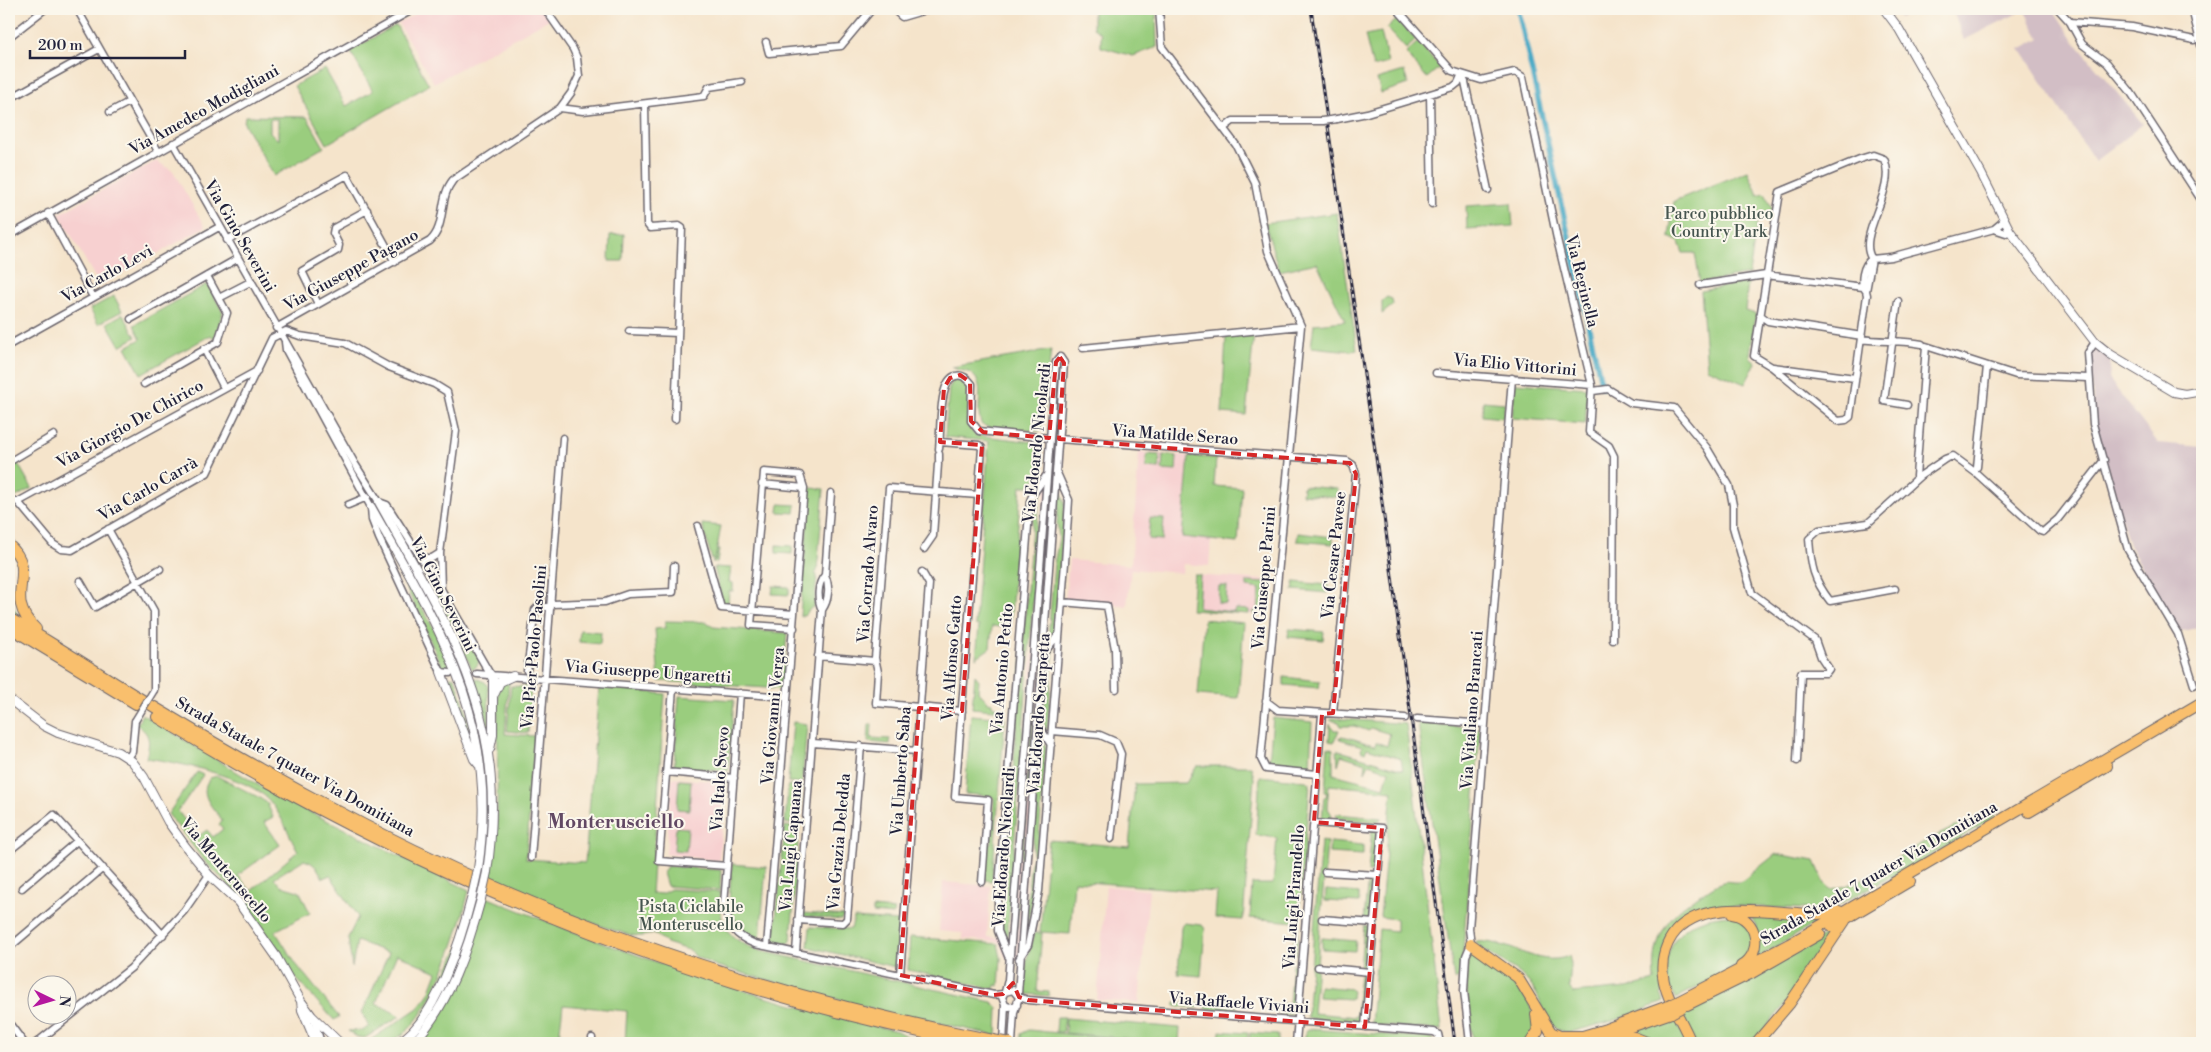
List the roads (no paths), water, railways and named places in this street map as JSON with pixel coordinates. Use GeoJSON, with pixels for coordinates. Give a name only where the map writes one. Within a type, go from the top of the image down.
{"type":"FeatureCollection","features":[{"type":"Feature","properties":{"kind":"highway"},"geometry":{"type":"LineString","coordinates":[[9,545],[18,555],[21,564],[16,597],[20,611],[47,640]]}},
{"type":"Feature","properties":{"kind":"highway"},"geometry":{"type":"LineString","coordinates":[[10,594],[18,585]]}},
{"type":"Feature","properties":{"kind":"highway","name":"Strada Statale 7 quater Via Domitiana"},"geometry":{"type":"LineString","coordinates":[[9,618],[173,719],[319,802],[408,847],[518,896],[653,949],[770,987],[902,1022],[1011,1043]]}},
{"type":"Feature","properties":{"kind":"highway","name":"Strada Statale 7 quater Via Domitiana"},"geometry":{"type":"LineString","coordinates":[[9,626],[272,785],[396,849],[492,893],[597,936],[736,984],[857,1018],[971,1043]]}},
{"type":"Feature","properties":{"kind":"highway","name":"Strada Statale 7 quater Via Domitiana"},"geometry":{"type":"LineString","coordinates":[[1559,1043],[1608,1036],[1752,973],[1846,914],[2202,702]]}},
{"type":"Feature","properties":{"kind":"highway","name":"Strada Statale 7 quater Via Domitiana"},"geometry":{"type":"LineString","coordinates":[[1680,1004],[1846,914],[2202,709]]}},
{"type":"Feature","properties":{"kind":"highway"},"geometry":{"type":"LineString","coordinates":[[1691,1043],[1666,989],[1662,970],[1663,956],[1670,939],[1683,924],[1702,914],[1716,911],[1846,914]]}},
{"type":"Feature","properties":{"kind":"highway"},"geometry":{"type":"LineString","coordinates":[[1716,911],[1744,918],[1750,922],[1755,934],[1756,945],[1752,956],[1732,976]]}},
{"type":"Feature","properties":{"kind":"highway"},"geometry":{"type":"LineString","coordinates":[[1756,1043],[1800,988],[1846,914]]}},
{"type":"Feature","properties":{"kind":"highway"},"geometry":{"type":"LineString","coordinates":[[1471,944],[1518,978],[1527,989],[1537,1010],[1554,1033],[1585,1040]]}},
{"type":"Feature","properties":{"kind":"highway","name":"Strada Statale 7 quater Via Domitiana"},"geometry":{"type":"LineString","coordinates":[[1585,1040],[1669,1009]]}},
{"type":"Feature","properties":{"kind":"highway"},"geometry":{"type":"LineString","coordinates":[[1530,1043],[1538,1034],[1537,1010]]}},
{"type":"Feature","properties":{"kind":"highway"},"geometry":{"type":"LineString","coordinates":[[1608,1036],[1634,1037],[1649,1043]]}},
{"type":"Feature","properties":{"kind":"street"},"geometry":{"type":"LineString","coordinates":[[9,37],[46,9]]}},
{"type":"Feature","properties":{"kind":"street"},"geometry":{"type":"LineString","coordinates":[[78,9],[158,151]]}},
{"type":"Feature","properties":{"kind":"street","name":"Via Amedeo Modigliani"},"geometry":{"type":"LineString","coordinates":[[9,236],[414,9]]}},
{"type":"Feature","properties":{"kind":"street","name":"Via Giuseppe Pagano"},"geometry":{"type":"LineString","coordinates":[[278,331],[318,304],[395,262],[433,238],[439,228],[446,190],[453,180],[560,108],[579,76],[578,66],[574,49],[546,9]]}},
{"type":"Feature","properties":{"kind":"street"},"geometry":{"type":"LineString","coordinates":[[766,42],[769,53],[841,46],[872,9]]}},
{"type":"Feature","properties":{"kind":"street"},"geometry":{"type":"LineString","coordinates":[[893,9],[902,17],[929,9]]}},
{"type":"Feature","properties":{"kind":"street"},"geometry":{"type":"LineString","coordinates":[[1083,348],[1301,326],[1268,251],[1256,186],[1239,149],[1162,47],[1159,9]]}},
{"type":"Feature","properties":{"kind":"street"},"geometry":{"type":"LineString","coordinates":[[1397,9],[1452,71],[1461,76],[1465,82],[1488,190]]}},
{"type":"Feature","properties":{"kind":"street"},"geometry":{"type":"LineString","coordinates":[[1884,9],[1899,29],[2010,231],[2095,342],[2110,354],[2174,392],[2185,394],[2202,391]]}},
{"type":"Feature","properties":{"kind":"street"},"geometry":{"type":"LineString","coordinates":[[2058,9],[2070,22],[2082,44],[2107,63],[2130,91],[2199,188],[2202,201]]}},
{"type":"Feature","properties":{"kind":"street"},"geometry":{"type":"LineString","coordinates":[[2192,9],[2202,49]]}},
{"type":"Feature","properties":{"kind":"street"},"geometry":{"type":"LineString","coordinates":[[2070,22],[2132,27],[2199,40]]}},
{"type":"Feature","properties":{"kind":"street"},"geometry":{"type":"LineString","coordinates":[[9,99],[99,49]]}},
{"type":"Feature","properties":{"kind":"street","name":"Via Reginella"},"geometry":{"type":"LineString","coordinates":[[1461,76],[1481,80],[1516,72],[1523,77],[1557,239],[1595,389],[1589,432],[1609,446],[1614,456],[1613,640]]}},
{"type":"Feature","properties":{"kind":"street"},"geometry":{"type":"LineString","coordinates":[[1224,128],[1233,121],[1323,121],[1367,113],[1453,87],[1458,83],[1461,76]]}},
{"type":"Feature","properties":{"kind":"street"},"geometry":{"type":"LineString","coordinates":[[560,108],[583,110],[704,96],[709,86],[742,82]]}},
{"type":"Feature","properties":{"kind":"street"},"geometry":{"type":"LineString","coordinates":[[1430,94],[1432,204]]}},
{"type":"Feature","properties":{"kind":"street"},"geometry":{"type":"LineString","coordinates":[[110,112],[129,102]]}},
{"type":"Feature","properties":{"kind":"street"},"geometry":{"type":"LineString","coordinates":[[645,104],[647,224],[650,228],[679,226],[682,228],[675,419]]}},
{"type":"Feature","properties":{"kind":"street","name":"Via Gino Severini"},"geometry":{"type":"LineString","coordinates":[[173,143],[250,282],[379,502],[444,618],[476,698],[489,753],[492,830],[487,872],[469,939],[456,974],[434,1014],[413,1043]]}},
{"type":"Feature","properties":{"kind":"street"},"geometry":{"type":"LineString","coordinates":[[1873,155],[1884,160],[1888,167],[1888,178],[1871,231],[1868,249],[1872,258],[1864,289],[1867,296],[1850,416],[1841,422],[1772,367],[1754,356],[1766,275],[1780,192],[1873,155]]}},
{"type":"Feature","properties":{"kind":"street"},"geometry":{"type":"LineString","coordinates":[[227,240],[343,175],[349,178],[395,262]]}},
{"type":"Feature","properties":{"kind":"street"},"geometry":{"type":"LineString","coordinates":[[318,304],[302,271],[336,252],[340,245],[333,233],[334,228],[367,210]]}},
{"type":"Feature","properties":{"kind":"street"},"geometry":{"type":"LineString","coordinates":[[48,213],[94,297]]}},
{"type":"Feature","properties":{"kind":"street"},"geometry":{"type":"LineString","coordinates":[[1872,258],[1891,257],[1994,229],[2004,220]]}},
{"type":"Feature","properties":{"kind":"street","name":"Via Carlo Levi"},"geometry":{"type":"LineString","coordinates":[[9,345],[219,227]]}},
{"type":"Feature","properties":{"kind":"street"},"geometry":{"type":"LineString","coordinates":[[1994,229],[2006,233],[2010,231]]}},
{"type":"Feature","properties":{"kind":"street"},"geometry":{"type":"LineString","coordinates":[[131,319],[237,259]]}},
{"type":"Feature","properties":{"kind":"street"},"geometry":{"type":"LineString","coordinates":[[1700,285],[1766,275],[1864,289]]}},
{"type":"Feature","properties":{"kind":"street"},"geometry":{"type":"LineString","coordinates":[[144,384],[218,342],[227,317],[208,276]]}},
{"type":"Feature","properties":{"kind":"street"},"geometry":{"type":"LineString","coordinates":[[219,298],[250,282]]}},
{"type":"Feature","properties":{"kind":"street"},"geometry":{"type":"LineString","coordinates":[[1898,301],[1884,401],[1907,405]]}},
{"type":"Feature","properties":{"kind":"street"},"geometry":{"type":"LineString","coordinates":[[1760,315],[1768,321],[1892,343],[1900,340],[1922,344]]}},
{"type":"Feature","properties":{"kind":"street","name":"Via Giuseppe Parini"},"geometry":{"type":"LineString","coordinates":[[1301,326],[1260,760],[1263,767],[1269,770],[1317,774]]}},
{"type":"Feature","properties":{"kind":"street"},"geometry":{"type":"LineString","coordinates":[[278,331],[345,343],[389,367],[434,384],[447,392],[456,431],[440,553],[441,589]]}},
{"type":"Feature","properties":{"kind":"street","name":"Via Carlo Carrà"},"geometry":{"type":"LineString","coordinates":[[18,502],[53,544],[61,549],[72,550],[207,473],[272,338],[278,331]]}},
{"type":"Feature","properties":{"kind":"street"},"geometry":{"type":"LineString","coordinates":[[629,331],[678,333]]}},
{"type":"Feature","properties":{"kind":"street"},"geometry":{"type":"LineString","coordinates":[[287,344],[300,336]]}},
{"type":"Feature","properties":{"kind":"street"},"geometry":{"type":"LineString","coordinates":[[2095,342],[2088,353],[2088,378],[2093,424],[2128,550],[2178,634],[2194,685]]}},
{"type":"Feature","properties":{"kind":"street","name":"Via Gino Severini"},"geometry":{"type":"LineString","coordinates":[[287,344],[285,348],[433,617],[468,702],[480,766],[483,825],[478,869],[462,932],[443,981],[419,1022],[407,1036],[397,1043]]}},
{"type":"Feature","properties":{"kind":"street"},"geometry":{"type":"LineString","coordinates":[[1916,476],[1926,346],[2016,375],[2088,378]]}},
{"type":"Feature","properties":{"kind":"street"},"geometry":{"type":"LineString","coordinates":[[204,350],[224,388]]}},
{"type":"Feature","properties":{"kind":"street","name":"Via Edoardo Nicolardi"},"geometry":{"type":"LineString","coordinates":[[998,1042],[1004,998],[1008,986],[1046,476],[1056,362],[1060,357],[1064,363],[1059,439],[1019,959],[1018,999],[1014,1012],[1011,1043]]}},
{"type":"Feature","properties":{"kind":"street"},"geometry":{"type":"LineString","coordinates":[[1977,467],[1987,366]]}},
{"type":"Feature","properties":{"kind":"street"},"geometry":{"type":"LineString","coordinates":[[1772,367],[1856,378]]}},
{"type":"Feature","properties":{"kind":"street","name":"Via Giorgio De Chirico"},"geometry":{"type":"LineString","coordinates":[[18,502],[257,371]]}},
{"type":"Feature","properties":{"kind":"street","name":"Via Elio Vittorini"},"geometry":{"type":"LineString","coordinates":[[1436,372],[1512,378],[1608,389],[1631,404],[1674,408],[1707,448],[1730,485],[1734,505],[1733,527],[1752,593],[1818,644],[1821,657],[1829,669],[1826,673],[1804,672],[1800,676],[1796,761]]}},
{"type":"Feature","properties":{"kind":"street"},"geometry":{"type":"LineString","coordinates":[[924,549],[933,536],[944,388],[950,378],[957,375],[967,379],[972,384],[971,421],[979,432],[1050,438]]}},
{"type":"Feature","properties":{"kind":"street","name":"Via Vitaliano Brancati"},"geometry":{"type":"LineString","coordinates":[[1470,1043],[1464,991],[1466,956],[1471,944],[1468,929],[1512,378]]}},
{"type":"Feature","properties":{"kind":"street"},"geometry":{"type":"LineString","coordinates":[[9,462],[54,435]]}},
{"type":"Feature","properties":{"kind":"street","name":"Via Pier Paolo Pasolini"},"geometry":{"type":"LineString","coordinates":[[531,858],[563,438]]}},
{"type":"Feature","properties":{"kind":"street","name":"Via Matilde Serao"},"geometry":{"type":"LineString","coordinates":[[1059,439],[1289,457]]}},
{"type":"Feature","properties":{"kind":"street","name":"Via Alfonso Gatto"},"geometry":{"type":"LineString","coordinates":[[939,454],[981,447],[955,797],[988,800],[982,882]]}},
{"type":"Feature","properties":{"kind":"street"},"geometry":{"type":"LineString","coordinates":[[1895,589],[1830,601],[1818,585],[1811,568],[1809,539],[1819,530],[1868,523],[1920,476],[1945,459],[1953,456],[1976,473],[2043,532],[2058,519],[2104,460]]}},
{"type":"Feature","properties":{"kind":"street","name":"Via Cesare Pavese"},"geometry":{"type":"LineString","coordinates":[[1289,457],[1346,461],[1353,465],[1356,474],[1333,713]]}},
{"type":"Feature","properties":{"kind":"street","name":"Via Edoardo Scarpetta"},"geometry":{"type":"LineString","coordinates":[[1019,959],[1028,945],[1038,900],[1070,500],[1056,471]]}},
{"type":"Feature","properties":{"kind":"street"},"geometry":{"type":"LineString","coordinates":[[762,484],[804,488],[800,475],[764,472],[762,484],[750,625],[794,628]]}},
{"type":"Feature","properties":{"kind":"street","name":"Via Antonio Petito"},"geometry":{"type":"LineString","coordinates":[[1009,958],[998,930],[998,898],[1030,499],[1046,476]]}},
{"type":"Feature","properties":{"kind":"street","name":"Via Giovanni Verga"},"geometry":{"type":"LineString","coordinates":[[767,946],[804,488]]}},
{"type":"Feature","properties":{"kind":"street","name":"Via Corrado Alvaro"},"geometry":{"type":"LineString","coordinates":[[919,708],[876,703],[878,672],[875,661],[889,488],[978,495]]}},
{"type":"Feature","properties":{"kind":"street","name":"Via Luigi Capuana"},"geometry":{"type":"LineString","coordinates":[[796,952],[822,610],[827,603],[828,582],[825,575],[831,493]]}},
{"type":"Feature","properties":{"kind":"street"},"geometry":{"type":"LineString","coordinates":[[348,505],[367,497]]}},
{"type":"Feature","properties":{"kind":"street"},"geometry":{"type":"LineString","coordinates":[[9,499],[18,502]]}},
{"type":"Feature","properties":{"kind":"street","name":"Via Gino Severini"},"geometry":{"type":"LineString","coordinates":[[379,502],[387,505],[422,558],[490,674]]}},
{"type":"Feature","properties":{"kind":"street","name":"Via Gino Severini"},"geometry":{"type":"LineString","coordinates":[[371,507],[372,520],[379,538],[441,672]]}},
{"type":"Feature","properties":{"kind":"street"},"geometry":{"type":"LineString","coordinates":[[698,526],[721,608],[794,614]]}},
{"type":"Feature","properties":{"kind":"street"},"geometry":{"type":"LineString","coordinates":[[9,699],[51,729],[128,758],[132,752],[135,721],[154,690],[154,611],[139,581],[108,529]]}},
{"type":"Feature","properties":{"kind":"street"},"geometry":{"type":"LineString","coordinates":[[422,558],[432,558],[440,553]]}},
{"type":"Feature","properties":{"kind":"street"},"geometry":{"type":"LineString","coordinates":[[527,671],[534,610],[538,607],[606,602],[628,594],[673,592],[674,566]]}},
{"type":"Feature","properties":{"kind":"street"},"geometry":{"type":"LineString","coordinates":[[80,581],[95,607],[160,569]]}},
{"type":"Feature","properties":{"kind":"street","name":"Via Umberto Saba"},"geometry":{"type":"LineString","coordinates":[[900,975],[929,584],[922,572]]}},
{"type":"Feature","properties":{"kind":"street"},"geometry":{"type":"LineString","coordinates":[[1062,602],[1108,606],[1115,649],[1116,689]]}},
{"type":"Feature","properties":{"kind":"street"},"geometry":{"type":"LineString","coordinates":[[1042,655],[1059,634]]}},
{"type":"Feature","properties":{"kind":"street","name":"Via Corrado Alvaro"},"geometry":{"type":"LineString","coordinates":[[818,656],[875,661]]}},
{"type":"Feature","properties":{"kind":"street"},"geometry":{"type":"LineString","coordinates":[[450,673],[441,672],[474,759],[480,766]]}},
{"type":"Feature","properties":{"kind":"street","name":"Via Giuseppe Ungaretti"},"geometry":{"type":"LineString","coordinates":[[477,674],[787,697]]}},
{"type":"Feature","properties":{"kind":"street"},"geometry":{"type":"LineString","coordinates":[[489,753],[493,735],[493,699],[490,674]]}},
{"type":"Feature","properties":{"kind":"street"},"geometry":{"type":"LineString","coordinates":[[493,699],[500,682],[513,676]]}},
{"type":"Feature","properties":{"kind":"street"},"geometry":{"type":"LineString","coordinates":[[673,689],[659,861],[727,866]]}},
{"type":"Feature","properties":{"kind":"street"},"geometry":{"type":"LineString","coordinates":[[1030,689],[1039,690]]}},
{"type":"Feature","properties":{"kind":"street","name":"Via Italo Svevo"},"geometry":{"type":"LineString","coordinates":[[740,693],[724,905],[730,926],[736,935],[767,946]]}},
{"type":"Feature","properties":{"kind":"street"},"geometry":{"type":"LineString","coordinates":[[1266,701],[1278,710],[1405,718]]}},
{"type":"Feature","properties":{"kind":"street"},"geometry":{"type":"LineString","coordinates":[[919,708],[962,711]]}},
{"type":"Feature","properties":{"kind":"street"},"geometry":{"type":"LineString","coordinates":[[1264,720],[1268,715],[1278,710]]}},
{"type":"Feature","properties":{"kind":"street","name":"Via Luigi Pirandello"},"geometry":{"type":"LineString","coordinates":[[1296,1043],[1322,714]]}},
{"type":"Feature","properties":{"kind":"street"},"geometry":{"type":"LineString","coordinates":[[1417,719],[1485,724]]}},
{"type":"Feature","properties":{"kind":"street"},"geometry":{"type":"LineString","coordinates":[[1037,723],[1051,745]]}},
{"type":"Feature","properties":{"kind":"street"},"geometry":{"type":"LineString","coordinates":[[1052,731],[1100,735],[1116,742],[1121,754],[1111,839]]}},
{"type":"Feature","properties":{"kind":"street"},"geometry":{"type":"LineString","coordinates":[[813,743],[917,751]]}},
{"type":"Feature","properties":{"kind":"street","name":"Via Grazia Deledda"},"geometry":{"type":"LineString","coordinates":[[798,920],[843,924],[847,919],[861,746]]}},
{"type":"Feature","properties":{"kind":"street","name":"Via Monteruscello"},"geometry":{"type":"LineString","coordinates":[[128,758],[138,768],[168,822],[209,875],[238,902],[256,926],[301,1001],[302,1010],[316,1043]]}},
{"type":"Feature","properties":{"kind":"street"},"geometry":{"type":"LineString","coordinates":[[666,772],[734,778]]}},
{"type":"Feature","properties":{"kind":"street"},"geometry":{"type":"LineString","coordinates":[[9,850],[54,815],[163,935]]}},
{"type":"Feature","properties":{"kind":"street"},"geometry":{"type":"LineString","coordinates":[[1314,822],[1382,828],[1365,1026]]}},
{"type":"Feature","properties":{"kind":"street"},"geometry":{"type":"LineString","coordinates":[[22,888],[77,841]]}},
{"type":"Feature","properties":{"kind":"street"},"geometry":{"type":"LineString","coordinates":[[11,946],[103,868]]}},
{"type":"Feature","properties":{"kind":"street"},"geometry":{"type":"LineString","coordinates":[[1325,872],[1378,875]]}},
{"type":"Feature","properties":{"kind":"street"},"geometry":{"type":"LineString","coordinates":[[36,1043],[115,982],[163,935],[184,911],[209,875]]}},
{"type":"Feature","properties":{"kind":"street"},"geometry":{"type":"LineString","coordinates":[[1322,919],[1374,923]]}},
{"type":"Feature","properties":{"kind":"street"},"geometry":{"type":"LineString","coordinates":[[767,946],[994,995],[1004,998],[1010,1008],[1018,999],[1013,990],[1004,998]]}},
{"type":"Feature","properties":{"kind":"street"},"geometry":{"type":"LineString","coordinates":[[1318,967],[1370,972]]}},
{"type":"Feature","properties":{"kind":"street","name":"Via Raffaele Viviani"},"geometry":{"type":"LineString","coordinates":[[1018,999],[1434,1032],[1438,1034],[1440,1043]]}},
{"type":"Feature","properties":{"kind":"street"},"geometry":{"type":"LineString","coordinates":[[301,1001],[312,1016],[340,1043]]}},
{"type":"Feature","properties":{"kind":"street"},"geometry":{"type":"LineString","coordinates":[[312,1016],[321,1043]]}},
{"type":"Feature","properties":{"kind":"street"},"geometry":{"type":"LineString","coordinates":[[9,1023],[24,1043]]}},
{"type":"Feature","properties":{"kind":"waterway"},"geometry":{"type":"LineString","coordinates":[[1518,9],[1602,387]]}},
{"type":"Feature","properties":{"kind":"railway"},"geometry":{"type":"LineString","coordinates":[[1311,9],[1374,443],[1455,1043]]}},
{"type":"Feature","properties":{"kind":"district","name":"Monterusciello"},"geometry":{"type":"Point","coordinates":[616,822]}},
{"type":"Feature","properties":{"kind":"park label","name":"Parco pubblico Country Park"},"geometry":{"type":"Point","coordinates":[1719,223]}},
{"type":"Feature","properties":{"kind":"park label","name":"Pista Ciclabile Monteruscello"},"geometry":{"type":"Point","coordinates":[691,916]}}]}
